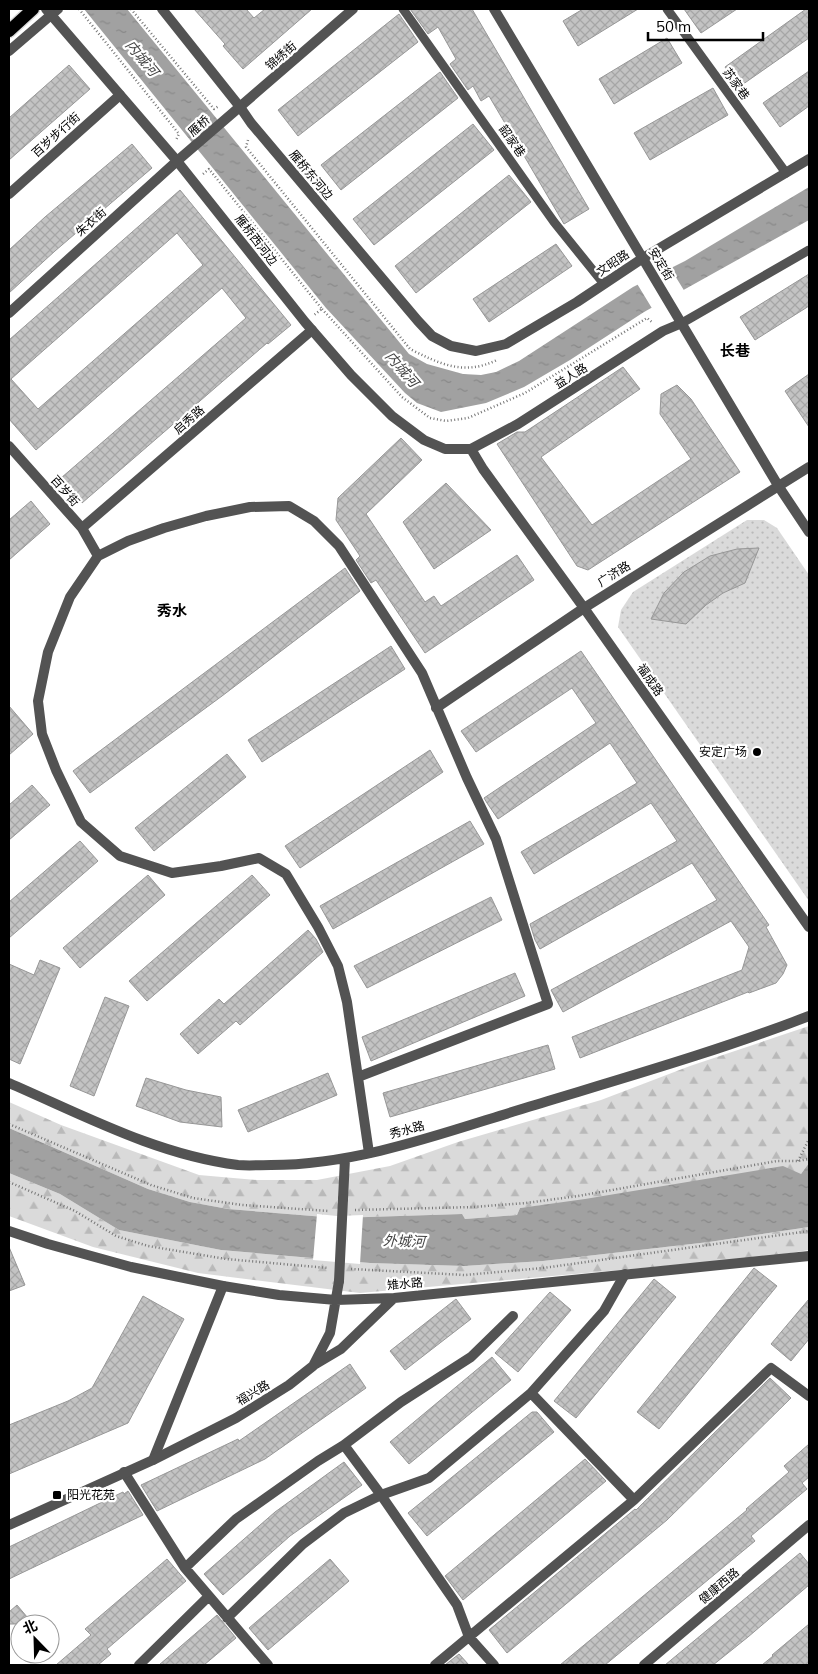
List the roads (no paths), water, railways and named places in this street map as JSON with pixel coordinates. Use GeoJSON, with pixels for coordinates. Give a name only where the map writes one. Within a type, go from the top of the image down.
{"type":"FeatureCollection","features":[{"type":"Feature","properties":{"kind":"main road"},"geometry":{"type":"LineString","coordinates":[[9,30],[34,9]]}},
{"type":"Feature","properties":{"kind":"street","name":"雁桥东河边"},"geometry":{"type":"LineString","coordinates":[[162,9],[240,107],[251,124],[432,336],[451,346]]}},
{"type":"Feature","properties":{"kind":"street","name":"锦绣街"},"geometry":{"type":"LineString","coordinates":[[224,121],[354,9]]}},
{"type":"Feature","properties":{"kind":"street","name":"安定街"},"geometry":{"type":"LineString","coordinates":[[494,9],[779,487],[809,532]]}},
{"type":"Feature","properties":{"kind":"street"},"geometry":{"type":"LineString","coordinates":[[9,51],[51,11]]}},
{"type":"Feature","properties":{"kind":"street","name":"雁桥西河边"},"geometry":{"type":"LineString","coordinates":[[51,11],[194,182],[305,322],[351,375],[392,416],[424,440],[445,449],[471,449]]}},
{"type":"Feature","properties":{"kind":"street","name":"百岁步行街"},"geometry":{"type":"LineString","coordinates":[[9,194],[120,95]]}},
{"type":"Feature","properties":{"kind":"street","name":"雁桥"},"geometry":{"type":"LineString","coordinates":[[192,150],[224,121]]}},
{"type":"Feature","properties":{"kind":"street","name":"朱衣街"},"geometry":{"type":"LineString","coordinates":[[9,313],[192,150]]}},
{"type":"Feature","properties":{"kind":"street","name":"文昭路"},"geometry":{"type":"LineString","coordinates":[[451,346],[476,351],[506,344],[604,284],[645,263],[809,159]]}},
{"type":"Feature","properties":{"kind":"street","name":"益人路"},"geometry":{"type":"LineString","coordinates":[[471,449],[518,424],[680,320]]}},
{"type":"Feature","properties":{"kind":"street","name":"启秀路"},"geometry":{"type":"LineString","coordinates":[[82,528],[312,330]]}},
{"type":"Feature","properties":{"kind":"street","name":"百岁街"},"geometry":{"type":"LineString","coordinates":[[9,446],[82,528],[98,556]]}},
{"type":"Feature","properties":{"kind":"street","name":"福成路"},"geometry":{"type":"LineString","coordinates":[[471,449],[809,927]]}},
{"type":"Feature","properties":{"kind":"street","name":"广济路"},"geometry":{"type":"LineString","coordinates":[[436,708],[584,608],[809,467]]}},
{"type":"Feature","properties":{"kind":"street"},"geometry":{"type":"LineString","coordinates":[[358,1077],[548,1004],[496,839],[467,778],[422,673],[339,546],[314,522],[289,506],[250,506],[164,528],[128,541],[98,556],[70,597],[48,652],[38,701],[42,734],[56,770],[81,822],[120,856],[172,873],[222,866],[258,858],[286,874],[318,927],[338,966],[347,1002],[369,1153]]}},
{"type":"Feature","properties":{"kind":"street","name":"秀水路"},"geometry":{"type":"LineString","coordinates":[[9,1083],[144,1141],[196,1158],[240,1166],[290,1165],[345,1159],[448,1131],[634,1076],[809,1016]]}},
{"type":"Feature","properties":{"kind":"street","name":"福兴路"},"geometry":{"type":"LineString","coordinates":[[9,1525],[153,1460],[236,1418],[264,1402],[313,1366],[330,1333],[339,1281],[345,1159]]}},
{"type":"Feature","properties":{"kind":"street","name":"雉水路"},"geometry":{"type":"LineString","coordinates":[[9,1231],[131,1267],[223,1286],[279,1295],[336,1300],[394,1298],[809,1256]]}},
{"type":"Feature","properties":{"kind":"street"},"geometry":{"type":"LineString","coordinates":[[226,1618],[303,1544],[344,1513],[381,1495],[429,1478],[531,1394],[604,1311],[625,1274]]}},
{"type":"Feature","properties":{"kind":"street"},"geometry":{"type":"LineString","coordinates":[[153,1460],[223,1286]]}},
{"type":"Feature","properties":{"kind":"street"},"geometry":{"type":"LineString","coordinates":[[313,1366],[341,1349],[394,1298]]}},
{"type":"Feature","properties":{"kind":"street"},"geometry":{"type":"LineString","coordinates":[[184,1568],[236,1519],[344,1445],[401,1402],[471,1357],[513,1316]]}},
{"type":"Feature","properties":{"kind":"street"},"geometry":{"type":"LineString","coordinates":[[435,1665],[634,1500],[771,1368],[809,1396]]}},
{"type":"Feature","properties":{"kind":"street"},"geometry":{"type":"LineString","coordinates":[[531,1394],[634,1500]]}},
{"type":"Feature","properties":{"kind":"street"},"geometry":{"type":"LineString","coordinates":[[344,1445],[458,1605],[469,1637],[494,1665]]}},
{"type":"Feature","properties":{"kind":"street"},"geometry":{"type":"LineString","coordinates":[[124,1472],[184,1568],[268,1665]]}},
{"type":"Feature","properties":{"kind":"street","name":"健康西路"},"geometry":{"type":"LineString","coordinates":[[644,1665],[809,1525]]}},
{"type":"Feature","properties":{"kind":"street"},"geometry":{"type":"LineString","coordinates":[[139,1665],[208,1597]]}},
{"type":"Feature","properties":{"kind":"lane","name":"韶家巷"},"geometry":{"type":"LineString","coordinates":[[403,9],[554,222],[604,284]]}},
{"type":"Feature","properties":{"kind":"lane","name":"苏家巷"},"geometry":{"type":"LineString","coordinates":[[667,9],[786,173]]}},
{"type":"Feature","properties":{"kind":"lane"},"geometry":{"type":"LineString","coordinates":[[680,320],[809,250]]}},
{"type":"Feature","properties":{"kind":"water","name":"内城河"},"geometry":{"type":"Polygon","coordinates":[[[84,9],[127,9],[409,354],[427,364],[463,374],[481,375],[496,372],[519,361],[633,287],[685,261],[809,187],[809,220],[644,312],[524,387],[486,403],[441,412],[417,403],[405,393],[326,308],[84,9]]]}},
{"type":"Feature","properties":{"kind":"water","name":"外城河"},"geometry":{"type":"Polygon","coordinates":[[[9,1128],[148,1189],[190,1202],[228,1209],[337,1218],[462,1214],[465,1219],[517,1215],[520,1208],[783,1166],[801,1174],[809,1163],[809,1227],[709,1242],[543,1261],[464,1266],[370,1263],[221,1250],[119,1230],[60,1194],[9,1173],[9,1128]]]}},
{"type":"Feature","properties":{"kind":"place","name":"安定广场"},"geometry":{"type":"Point","coordinates":[757,752]}},
{"type":"Feature","properties":{"kind":"place","name":"阳光花苑"},"geometry":{"type":"Point","coordinates":[57,1495]}},
{"type":"Feature","properties":{"kind":"district","name":"长巷"},"geometry":{"type":"Point","coordinates":[735,351]}},
{"type":"Feature","properties":{"kind":"district","name":"秀水"},"geometry":{"type":"Point","coordinates":[172,611]}}]}
